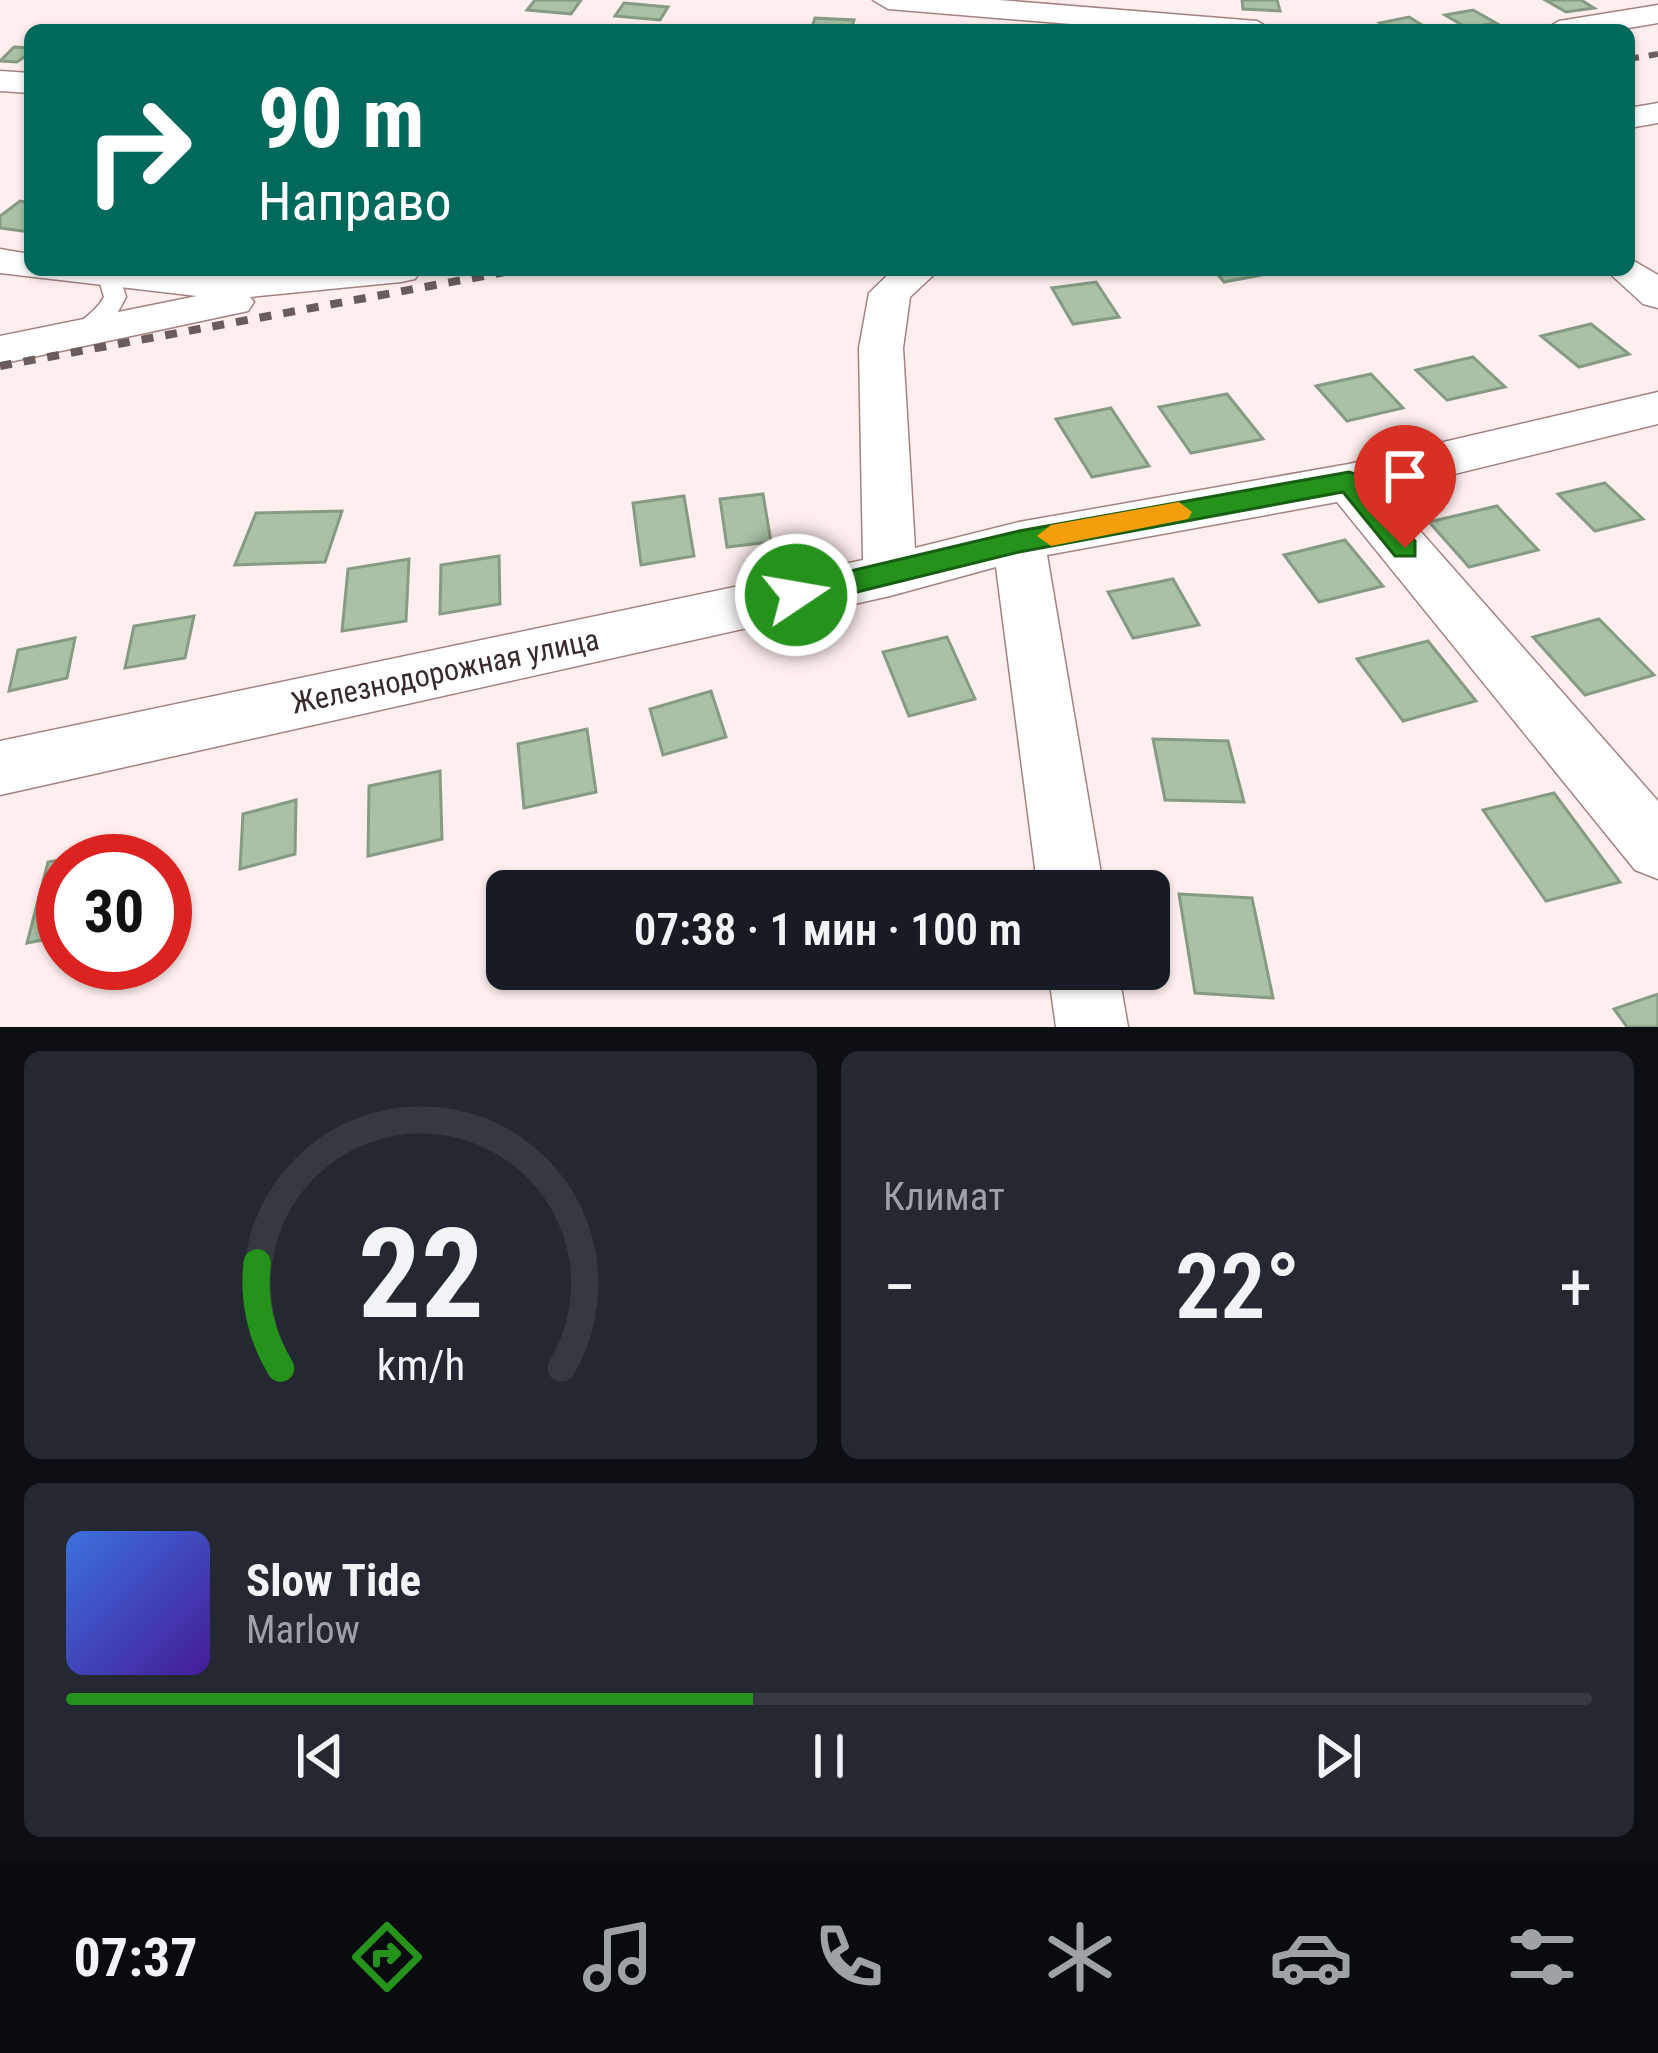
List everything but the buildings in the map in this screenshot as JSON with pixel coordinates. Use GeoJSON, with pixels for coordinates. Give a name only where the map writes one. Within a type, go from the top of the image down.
{"type":"FeatureCollection","features":[{"type":"Feature","properties":{"kind":"street"},"geometry":{"type":"LineString","coordinates":[[888,0],[1183,24]]}},
{"type":"Feature","properties":{"kind":"street"},"geometry":{"type":"LineString","coordinates":[[1596,24],[1658,14]]}},
{"type":"Feature","properties":{"kind":"street"},"geometry":{"type":"LineString","coordinates":[[87,276],[310,286]]}},
{"type":"Feature","properties":{"kind":"street"},"geometry":{"type":"LineString","coordinates":[[0,350],[367,276]]}},
{"type":"Feature","properties":{"kind":"street"},"geometry":{"type":"LineString","coordinates":[[890,575],[881,348],[890,293],[911,276]]}},
{"type":"Feature","properties":{"kind":"street"},"geometry":{"type":"LineString","coordinates":[[1634,276],[1658,295]]}},
{"type":"Feature","properties":{"kind":"street","name":"Железнодорожная улица"},"geometry":{"type":"LineString","coordinates":[[0,768],[890,575],[1019,542],[1349,482],[1658,408]]}},
{"type":"Feature","properties":{"kind":"street"},"geometry":{"type":"LineString","coordinates":[[1349,482],[1658,849]]}},
{"type":"Feature","properties":{"kind":"street"},"geometry":{"type":"LineString","coordinates":[[1019,542],[1068,870]]}},
{"type":"Feature","properties":{"kind":"street"},"geometry":{"type":"LineString","coordinates":[[1086,990],[1092,1027]]}},
{"type":"Feature","properties":{"kind":"lane"},"geometry":{"type":"LineString","coordinates":[[76,336],[106,314],[115,297],[110,280]]}},
{"type":"Feature","properties":{"kind":"railway"},"geometry":{"type":"LineString","coordinates":[[1635,58],[1658,54]]}},
{"type":"Feature","properties":{"kind":"railway"},"geometry":{"type":"LineString","coordinates":[[0,366],[484,276]]}},
{"type":"Feature","properties":{"kind":"slow traffic"},"geometry":{"type":"LineString","coordinates":[[1051,536],[1179,512]]}},
{"type":"Feature","properties":{"kind":"route"},"geometry":{"type":"LineString","coordinates":[[796,595],[1019,542],[1349,482],[1405,548]]}}]}
